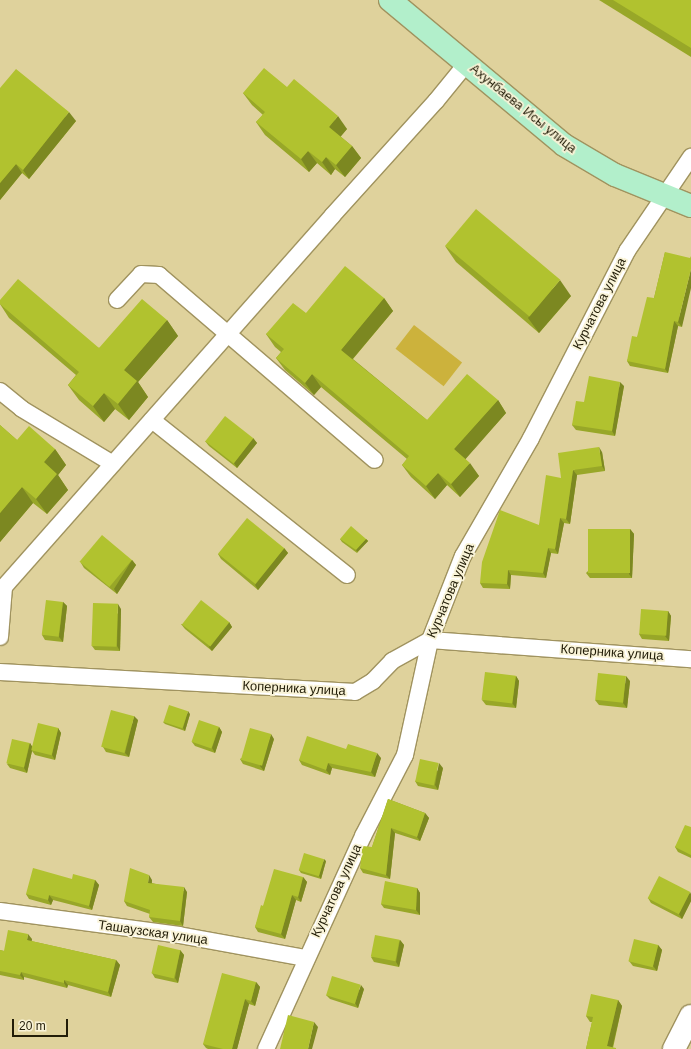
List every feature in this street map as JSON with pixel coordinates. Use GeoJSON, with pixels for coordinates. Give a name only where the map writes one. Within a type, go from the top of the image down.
{"type":"FeatureCollection","features":[{"type":"Feature","properties":{"kind":"main road","name":"Ахунбаева Исы улица"},"geometry":{"type":"LineString","coordinates":[[390,0],[564,145],[615,175],[691,206]]}},
{"type":"Feature","properties":{"kind":"main road"},"geometry":{"type":"LineString","coordinates":[[674,1049],[691,1016]]}},
{"type":"Feature","properties":{"kind":"street"},"geometry":{"type":"LineString","coordinates":[[0,637],[2,586],[113,464],[436,101],[467,63]]}},
{"type":"Feature","properties":{"kind":"street","name":"Курчатова улица"},"geometry":{"type":"LineString","coordinates":[[266,1049],[362,836],[405,755],[430,640],[463,556],[531,438],[627,251],[666,196],[691,157]]}},
{"type":"Feature","properties":{"kind":"street"},"geometry":{"type":"LineString","coordinates":[[116,300],[141,274],[159,275],[375,460]]}},
{"type":"Feature","properties":{"kind":"street"},"geometry":{"type":"LineString","coordinates":[[0,391],[22,409],[113,464]]}},
{"type":"Feature","properties":{"kind":"street"},"geometry":{"type":"LineString","coordinates":[[152,420],[347,575]]}},
{"type":"Feature","properties":{"kind":"street","name":"Коперника улица"},"geometry":{"type":"LineString","coordinates":[[0,672],[355,692],[373,681],[392,661],[430,640],[691,659]]}},
{"type":"Feature","properties":{"kind":"street","name":"Ташаузская улица"},"geometry":{"type":"LineString","coordinates":[[0,911],[179,935],[306,958]]}},
{"type":"Feature","properties":{"kind":"shaded area"},"geometry":{"type":"Polygon","coordinates":[[[414,325],[462,363],[444,386],[396,349],[414,325]]]}},
{"type":"Feature","properties":{"kind":"building"},"geometry":{"type":"Polygon","coordinates":[[[613,0],[691,0],[691,48],[613,0]]]}},
{"type":"Feature","properties":{"kind":"building"},"geometry":{"type":"Polygon","coordinates":[[[264,68],[287,87],[294,79],[338,116],[329,127],[352,146],[336,165],[326,157],[322,162],[308,151],[301,159],[256,122],[265,112],[243,93],[264,68]]]}},
{"type":"Feature","properties":{"kind":"building"},"geometry":{"type":"Polygon","coordinates":[[[16,69],[69,112],[23,170],[16,164],[0,183],[0,88],[16,69]]]}},
{"type":"Feature","properties":{"kind":"building"},"geometry":{"type":"Polygon","coordinates":[[[476,209],[560,280],[529,316],[445,246],[476,209]]]}},
{"type":"Feature","properties":{"kind":"building"},"geometry":{"type":"Polygon","coordinates":[[[665,252],[690,258],[691,256],[691,269],[678,322],[674,321],[665,369],[627,361],[632,336],[637,337],[647,297],[654,298],[665,252]]]}},
{"type":"Feature","properties":{"kind":"building"},"geometry":{"type":"Polygon","coordinates":[[[345,266],[384,298],[341,350],[427,420],[467,374],[498,400],[454,449],[470,463],[451,484],[438,473],[426,486],[402,465],[409,456],[312,374],[305,383],[276,358],[284,349],[266,334],[293,303],[306,313],[345,266]]]}},
{"type":"Feature","properties":{"kind":"building"},"geometry":{"type":"Polygon","coordinates":[[[18,279],[99,348],[142,299],[167,320],[124,370],[137,381],[118,404],[104,393],[93,406],[68,385],[79,372],[0,304],[0,300],[18,279]]]}},
{"type":"Feature","properties":{"kind":"building"},"geometry":{"type":"Polygon","coordinates":[[[589,376],[620,382],[612,431],[572,425],[576,401],[584,402],[589,376]]]}},
{"type":"Feature","properties":{"kind":"building"},"geometry":{"type":"Polygon","coordinates":[[[225,416],[253,438],[234,463],[205,441],[225,416]]]}},
{"type":"Feature","properties":{"kind":"building"},"geometry":{"type":"Polygon","coordinates":[[[0,425],[17,440],[29,426],[55,449],[44,462],[57,474],[36,499],[22,487],[0,513],[0,425]]]}},
{"type":"Feature","properties":{"kind":"building"},"geometry":{"type":"Polygon","coordinates":[[[599,447],[602,466],[573,470],[566,519],[560,518],[555,549],[548,548],[543,573],[508,570],[507,584],[480,583],[482,562],[500,510],[539,525],[546,475],[561,478],[558,453],[599,447]]]}},
{"type":"Feature","properties":{"kind":"building"},"geometry":{"type":"Polygon","coordinates":[[[247,518],[284,548],[255,584],[218,554],[247,518]]]}},
{"type":"Feature","properties":{"kind":"building"},"geometry":{"type":"Polygon","coordinates":[[[351,526],[366,539],[356,550],[340,539],[351,526]]]}},
{"type":"Feature","properties":{"kind":"building"},"geometry":{"type":"Polygon","coordinates":[[[588,529],[630,529],[630,573],[588,573],[588,529]]]}},
{"type":"Feature","properties":{"kind":"building"},"geometry":{"type":"Polygon","coordinates":[[[102,535],[132,560],[109,587],[80,562],[102,535]]]}},
{"type":"Feature","properties":{"kind":"building"},"geometry":{"type":"Polygon","coordinates":[[[46,600],[63,602],[59,637],[42,635],[46,600]]]}},
{"type":"Feature","properties":{"kind":"building"},"geometry":{"type":"Polygon","coordinates":[[[201,600],[229,622],[210,647],[182,624],[201,600]]]}},
{"type":"Feature","properties":{"kind":"building"},"geometry":{"type":"Polygon","coordinates":[[[93,603],[118,604],[116,647],[91,646],[93,603]]]}},
{"type":"Feature","properties":{"kind":"building"},"geometry":{"type":"Polygon","coordinates":[[[641,609],[668,611],[666,636],[639,634],[641,609]]]}},
{"type":"Feature","properties":{"kind":"building"},"geometry":{"type":"Polygon","coordinates":[[[485,672],[516,676],[512,704],[482,700],[485,672]]]}},
{"type":"Feature","properties":{"kind":"building"},"geometry":{"type":"Polygon","coordinates":[[[598,673],[626,676],[623,703],[595,700],[598,673]]]}},
{"type":"Feature","properties":{"kind":"building"},"geometry":{"type":"Polygon","coordinates":[[[169,705],[188,711],[182,728],[163,722],[169,705]]]}},
{"type":"Feature","properties":{"kind":"building"},"geometry":{"type":"Polygon","coordinates":[[[111,710],[134,716],[124,753],[101,747],[111,710]]]}},
{"type":"Feature","properties":{"kind":"building"},"geometry":{"type":"Polygon","coordinates":[[[199,720],[219,727],[211,749],[192,742],[199,720]]]}},
{"type":"Feature","properties":{"kind":"building"},"geometry":{"type":"Polygon","coordinates":[[[38,723],[58,728],[52,755],[31,750],[38,723]]]}},
{"type":"Feature","properties":{"kind":"building"},"geometry":{"type":"Polygon","coordinates":[[[250,728],[271,734],[262,766],[241,760],[250,728]]]}},
{"type":"Feature","properties":{"kind":"building"},"geometry":{"type":"Polygon","coordinates":[[[307,736],[346,749],[348,744],[377,753],[371,772],[328,763],[326,770],[299,760],[307,736]]]}},
{"type":"Feature","properties":{"kind":"building"},"geometry":{"type":"Polygon","coordinates":[[[12,739],[30,743],[24,767],[6,763],[12,739]]]}},
{"type":"Feature","properties":{"kind":"building"},"geometry":{"type":"Polygon","coordinates":[[[420,759],[439,763],[434,785],[415,781],[420,759]]]}},
{"type":"Feature","properties":{"kind":"building"},"geometry":{"type":"Polygon","coordinates":[[[388,799],[425,813],[417,837],[391,828],[386,875],[360,868],[363,846],[372,847],[388,799]]]}},
{"type":"Feature","properties":{"kind":"building"},"geometry":{"type":"Polygon","coordinates":[[[685,825],[691,827],[691,855],[675,847],[685,825]]]}},
{"type":"Feature","properties":{"kind":"building"},"geometry":{"type":"Polygon","coordinates":[[[304,853],[324,859],[319,876],[299,870],[304,853]]]}},
{"type":"Feature","properties":{"kind":"building"},"geometry":{"type":"Polygon","coordinates":[[[33,868],[72,879],[73,874],[95,880],[89,906],[49,895],[48,900],[26,894],[33,868]]]}},
{"type":"Feature","properties":{"kind":"building"},"geometry":{"type":"Polygon","coordinates":[[[130,868],[149,875],[148,883],[184,887],[180,921],[149,917],[150,910],[124,901],[130,868]]]}},
{"type":"Feature","properties":{"kind":"building"},"geometry":{"type":"Polygon","coordinates":[[[274,869],[303,877],[298,897],[292,895],[281,934],[255,927],[274,869]]]}},
{"type":"Feature","properties":{"kind":"building"},"geometry":{"type":"Polygon","coordinates":[[[659,876],[690,892],[679,914],[648,898],[659,876]]]}},
{"type":"Feature","properties":{"kind":"building"},"geometry":{"type":"Polygon","coordinates":[[[385,881],[417,888],[416,910],[381,904],[385,881]]]}},
{"type":"Feature","properties":{"kind":"building"},"geometry":{"type":"Polygon","coordinates":[[[8,930],[28,934],[27,940],[116,960],[108,992],[64,980],[64,983],[21,972],[20,975],[0,971],[0,950],[4,951],[8,930]]]}},
{"type":"Feature","properties":{"kind":"building"},"geometry":{"type":"Polygon","coordinates":[[[375,935],[400,940],[395,961],[371,957],[375,935]]]}},
{"type":"Feature","properties":{"kind":"building"},"geometry":{"type":"Polygon","coordinates":[[[634,939],[658,945],[653,967],[628,961],[634,939]]]}},
{"type":"Feature","properties":{"kind":"building"},"geometry":{"type":"Polygon","coordinates":[[[158,945],[180,950],[174,978],[151,973],[158,945]]]}},
{"type":"Feature","properties":{"kind":"building"},"geometry":{"type":"Polygon","coordinates":[[[222,973],[256,982],[251,1001],[245,999],[232,1049],[223,1049],[203,1044],[222,973]]]}},
{"type":"Feature","properties":{"kind":"building"},"geometry":{"type":"Polygon","coordinates":[[[332,976],[361,985],[355,1004],[326,995],[332,976]]]}},
{"type":"Feature","properties":{"kind":"building"},"geometry":{"type":"Polygon","coordinates":[[[591,994],[618,1000],[607,1046],[616,1049],[586,1049],[593,1017],[586,1016],[591,994]]]}},
{"type":"Feature","properties":{"kind":"building"},"geometry":{"type":"Polygon","coordinates":[[[288,1015],[314,1022],[308,1049],[280,1049],[288,1015]]]}}]}
